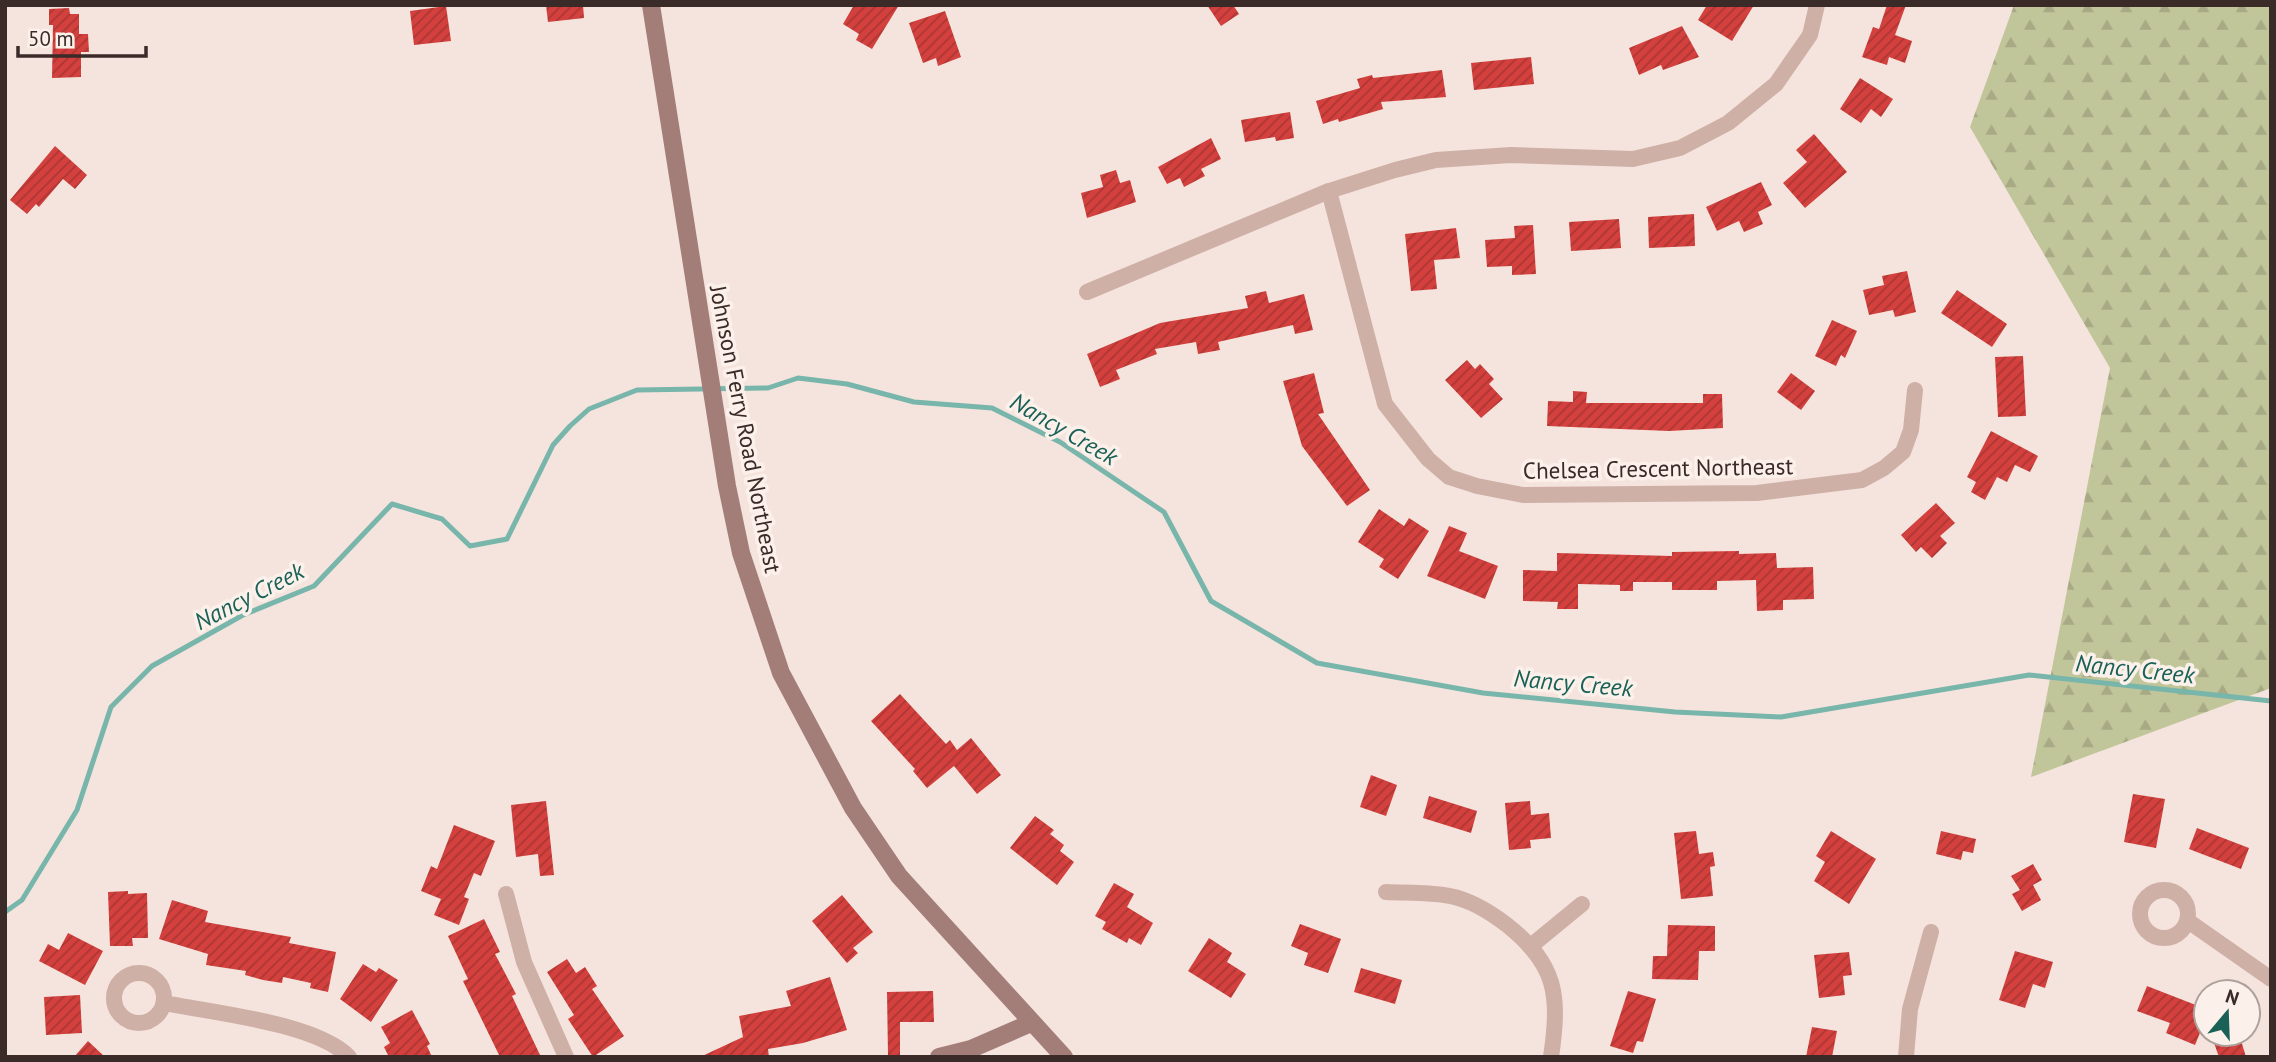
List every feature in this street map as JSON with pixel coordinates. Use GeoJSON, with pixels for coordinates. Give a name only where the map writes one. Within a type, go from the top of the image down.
{"type":"FeatureCollection","features":[{"type":"Feature","properties":{"kind":"main road","name":"Johnson Ferry Road Northeast"},"geometry":{"type":"LineString","coordinates":[[651,5],[704,352],[741,553],[780,673],[853,808],[899,876],[1065,1057]]}},
{"type":"Feature","properties":{"kind":"main road"},"geometry":{"type":"LineString","coordinates":[[939,1057],[971,1049],[1031,1023]]}},
{"type":"Feature","properties":{"kind":"street"},"geometry":{"type":"LineString","coordinates":[[1087,292],[1329,191],[1436,160],[1511,155],[1633,159],[1680,148],[1728,123],[1776,84],[1810,35],[1817,5]]}},
{"type":"Feature","properties":{"kind":"street","name":"Chelsea Crescent Northeast"},"geometry":{"type":"LineString","coordinates":[[1329,191],[1385,404],[1406,435],[1449,477],[1523,495],[1757,493],[1862,480],[1884,468],[1903,452],[1911,430],[1915,390]]}},
{"type":"Feature","properties":{"kind":"street"},"geometry":{"type":"LineString","coordinates":[[1386,892],[1450,896],[1471,902],[1495,916],[1532,945],[1552,984],[1555,1005],[1551,1057]]}},
{"type":"Feature","properties":{"kind":"street"},"geometry":{"type":"LineString","coordinates":[[506,894],[524,962],[566,1057]]}},
{"type":"Feature","properties":{"kind":"street"},"geometry":{"type":"LineString","coordinates":[[1532,945],[1582,904]]}},
{"type":"Feature","properties":{"kind":"street"},"geometry":{"type":"LineString","coordinates":[[2188,921],[2271,979]]}},
{"type":"Feature","properties":{"kind":"street"},"geometry":{"type":"LineString","coordinates":[[1906,1057],[1910,1009],[1931,932]]}},
{"type":"Feature","properties":{"kind":"street"},"geometry":{"type":"LineString","coordinates":[[165,1003],[296,1030],[328,1040],[349,1057]]}},
{"type":"Feature","properties":{"kind":"green space"},"geometry":{"type":"Polygon","coordinates":[[[2014,5],[2271,5],[2271,688],[2031,777],[2110,368],[1970,127],[2014,5]]]}},
{"type":"Feature","properties":{"kind":"building"},"geometry":{"type":"Polygon","coordinates":[[[546,5],[583,5],[584,18],[548,22],[546,5]]]}},
{"type":"Feature","properties":{"kind":"building"},"geometry":{"type":"Polygon","coordinates":[[[854,5],[899,5],[872,49],[856,40],[859,34],[843,24],[854,5]]]}},
{"type":"Feature","properties":{"kind":"building"},"geometry":{"type":"Polygon","coordinates":[[[1207,5],[1233,5],[1239,14],[1221,26],[1207,5]]]}},
{"type":"Feature","properties":{"kind":"building"},"geometry":{"type":"Polygon","coordinates":[[[1707,5],[1754,5],[1732,41],[1698,20],[1707,5]]]}},
{"type":"Feature","properties":{"kind":"building"},"geometry":{"type":"Polygon","coordinates":[[[1887,5],[1906,5],[1895,35],[1912,41],[1905,63],[1889,57],[1887,65],[1862,57],[1873,27],[1879,29],[1887,5]]]}},
{"type":"Feature","properties":{"kind":"building"},"geometry":{"type":"Polygon","coordinates":[[[446,6],[451,41],[414,45],[410,11],[446,6]]]}},
{"type":"Feature","properties":{"kind":"building"},"geometry":{"type":"Polygon","coordinates":[[[69,8],[70,14],[79,14],[79,34],[88,34],[89,52],[81,52],[81,77],[52,78],[53,25],[49,25],[49,9],[69,8]]]}},
{"type":"Feature","properties":{"kind":"building"},"geometry":{"type":"Polygon","coordinates":[[[945,11],[961,57],[938,66],[936,58],[923,63],[909,23],[945,11]]]}},
{"type":"Feature","properties":{"kind":"building"},"geometry":{"type":"Polygon","coordinates":[[[1682,26],[1699,57],[1663,70],[1661,65],[1639,75],[1629,48],[1682,26]]]}},
{"type":"Feature","properties":{"kind":"building"},"geometry":{"type":"Polygon","coordinates":[[[1531,57],[1534,84],[1474,90],[1471,63],[1531,57]]]}},
{"type":"Feature","properties":{"kind":"building"},"geometry":{"type":"Polygon","coordinates":[[[1442,70],[1446,97],[1381,102],[1383,109],[1323,124],[1316,101],[1360,88],[1357,79],[1372,75],[1373,78],[1442,70]]]}},
{"type":"Feature","properties":{"kind":"building"},"geometry":{"type":"Polygon","coordinates":[[[1860,78],[1893,99],[1881,117],[1871,109],[1861,123],[1840,109],[1860,78]]]}},
{"type":"Feature","properties":{"kind":"building"},"geometry":{"type":"Polygon","coordinates":[[[1290,112],[1294,138],[1276,141],[1275,137],[1245,142],[1241,120],[1290,112]]]}},
{"type":"Feature","properties":{"kind":"building"},"geometry":{"type":"Polygon","coordinates":[[[1814,134],[1847,172],[1805,208],[1783,183],[1807,162],[1796,150],[1814,134]]]}},
{"type":"Feature","properties":{"kind":"building"},"geometry":{"type":"Polygon","coordinates":[[[1211,138],[1221,159],[1201,169],[1205,176],[1184,187],[1180,178],[1167,184],[1158,167],[1211,138]]]}},
{"type":"Feature","properties":{"kind":"building"},"geometry":{"type":"Polygon","coordinates":[[[55,146],[87,175],[75,189],[63,179],[39,207],[36,204],[27,214],[10,200],[55,146]]]}},
{"type":"Feature","properties":{"kind":"building"},"geometry":{"type":"Polygon","coordinates":[[[1116,170],[1120,183],[1130,180],[1136,202],[1087,218],[1081,193],[1103,187],[1100,175],[1116,170]]]}},
{"type":"Feature","properties":{"kind":"building"},"geometry":{"type":"Polygon","coordinates":[[[1761,182],[1772,205],[1758,212],[1763,224],[1744,232],[1739,221],[1717,231],[1706,207],[1761,182]]]}},
{"type":"Feature","properties":{"kind":"building"},"geometry":{"type":"Polygon","coordinates":[[[1694,214],[1695,246],[1649,248],[1648,217],[1694,214]]]}},
{"type":"Feature","properties":{"kind":"building"},"geometry":{"type":"Polygon","coordinates":[[[1619,219],[1621,248],[1571,251],[1569,222],[1619,219]]]}},
{"type":"Feature","properties":{"kind":"building"},"geometry":{"type":"Polygon","coordinates":[[[1533,225],[1536,274],[1512,275],[1512,266],[1487,267],[1485,240],[1515,238],[1514,226],[1533,225]]]}},
{"type":"Feature","properties":{"kind":"building"},"geometry":{"type":"Polygon","coordinates":[[[1456,228],[1460,258],[1434,260],[1437,289],[1411,291],[1405,234],[1456,228]]]}},
{"type":"Feature","properties":{"kind":"building"},"geometry":{"type":"Polygon","coordinates":[[[1907,271],[1916,312],[1895,317],[1893,310],[1869,315],[1863,290],[1884,285],[1882,276],[1907,271]]]}},
{"type":"Feature","properties":{"kind":"building"},"geometry":{"type":"Polygon","coordinates":[[[1957,290],[2007,324],[1992,347],[1941,313],[1957,290]]]}},
{"type":"Feature","properties":{"kind":"building"},"geometry":{"type":"Polygon","coordinates":[[[1266,291],[1269,303],[1304,294],[1313,330],[1295,334],[1293,325],[1218,342],[1220,350],[1198,354],[1196,342],[1155,349],[1157,354],[1116,370],[1120,379],[1100,387],[1087,354],[1160,323],[1248,308],[1245,296],[1266,291]]]}},
{"type":"Feature","properties":{"kind":"building"},"geometry":{"type":"Polygon","coordinates":[[[1832,320],[1857,331],[1845,358],[1841,355],[1836,366],[1815,356],[1832,320]]]}},
{"type":"Feature","properties":{"kind":"building"},"geometry":{"type":"Polygon","coordinates":[[[2023,356],[2026,416],[1998,417],[1995,357],[2023,356]]]}},
{"type":"Feature","properties":{"kind":"building"},"geometry":{"type":"Polygon","coordinates":[[[1467,360],[1475,369],[1480,364],[1494,379],[1489,384],[1503,399],[1481,418],[1445,380],[1467,360]]]}},
{"type":"Feature","properties":{"kind":"building"},"geometry":{"type":"Polygon","coordinates":[[[1314,373],[1324,413],[1318,414],[1370,490],[1347,506],[1302,446],[1283,381],[1314,373]]]}},
{"type":"Feature","properties":{"kind":"building"},"geometry":{"type":"Polygon","coordinates":[[[1791,373],[1815,391],[1801,410],[1777,392],[1791,373]]]}},
{"type":"Feature","properties":{"kind":"building"},"geometry":{"type":"Polygon","coordinates":[[[1573,391],[1587,392],[1586,403],[1703,403],[1703,394],[1722,394],[1723,428],[1669,431],[1547,426],[1548,401],[1573,402],[1573,391]]]}},
{"type":"Feature","properties":{"kind":"building"},"geometry":{"type":"Polygon","coordinates":[[[1991,431],[2038,456],[2030,472],[2015,465],[2007,482],[1997,477],[1985,500],[1971,492],[1976,482],[1967,477],[1991,431]]]}},
{"type":"Feature","properties":{"kind":"building"},"geometry":{"type":"Polygon","coordinates":[[[1936,503],[1955,523],[1940,536],[1947,543],[1932,558],[1921,547],[1916,552],[1901,535],[1936,503]]]}},
{"type":"Feature","properties":{"kind":"building"},"geometry":{"type":"Polygon","coordinates":[[[1379,509],[1404,526],[1409,518],[1429,531],[1398,579],[1379,567],[1384,559],[1358,542],[1379,509]]]}},
{"type":"Feature","properties":{"kind":"building"},"geometry":{"type":"Polygon","coordinates":[[[1449,526],[1467,533],[1459,551],[1498,566],[1485,599],[1427,576],[1449,526]]]}},
{"type":"Feature","properties":{"kind":"building"},"geometry":{"type":"Polygon","coordinates":[[[1739,551],[1739,554],[1776,553],[1777,568],[1813,567],[1814,599],[1783,600],[1783,610],[1757,611],[1756,580],[1717,581],[1717,590],[1672,590],[1672,582],[1633,582],[1633,591],[1620,591],[1620,585],[1578,584],[1578,609],[1557,609],[1558,602],[1523,601],[1523,570],[1557,571],[1557,553],[1672,556],[1672,552],[1739,551]]]}},
{"type":"Feature","properties":{"kind":"building"},"geometry":{"type":"Polygon","coordinates":[[[900,694],[946,744],[950,740],[957,750],[971,738],[1001,775],[977,794],[954,766],[927,788],[913,771],[915,769],[871,721],[900,694]]]}},
{"type":"Feature","properties":{"kind":"building"},"geometry":{"type":"Polygon","coordinates":[[[1371,775],[1397,785],[1386,816],[1360,807],[1371,775]]]}},
{"type":"Feature","properties":{"kind":"building"},"geometry":{"type":"Polygon","coordinates":[[[2133,794],[2165,799],[2156,848],[2124,842],[2133,794]]]}},
{"type":"Feature","properties":{"kind":"building"},"geometry":{"type":"Polygon","coordinates":[[[1429,796],[1477,811],[1471,833],[1423,818],[1429,796]]]}},
{"type":"Feature","properties":{"kind":"building"},"geometry":{"type":"Polygon","coordinates":[[[546,801],[554,875],[540,876],[538,854],[516,857],[511,805],[546,801]]]}},
{"type":"Feature","properties":{"kind":"building"},"geometry":{"type":"Polygon","coordinates":[[[1530,801],[1531,815],[1549,813],[1551,838],[1530,840],[1531,848],[1509,850],[1505,803],[1530,801]]]}},
{"type":"Feature","properties":{"kind":"building"},"geometry":{"type":"Polygon","coordinates":[[[1035,816],[1054,830],[1050,834],[1064,845],[1060,851],[1074,862],[1057,885],[1010,848],[1035,816]]]}},
{"type":"Feature","properties":{"kind":"building"},"geometry":{"type":"Polygon","coordinates":[[[454,825],[495,841],[481,876],[474,873],[464,897],[469,899],[459,925],[434,915],[441,899],[421,891],[431,866],[437,869],[454,825]]]}},
{"type":"Feature","properties":{"kind":"building"},"geometry":{"type":"Polygon","coordinates":[[[2197,828],[2249,848],[2241,869],[2189,849],[2197,828]]]}},
{"type":"Feature","properties":{"kind":"building"},"geometry":{"type":"Polygon","coordinates":[[[1696,831],[1699,854],[1713,852],[1715,866],[1710,867],[1713,896],[1681,899],[1674,833],[1696,831]]]}},
{"type":"Feature","properties":{"kind":"building"},"geometry":{"type":"Polygon","coordinates":[[[1831,831],[1876,859],[1849,904],[1814,881],[1825,862],[1816,856],[1831,831]]]}},
{"type":"Feature","properties":{"kind":"building"},"geometry":{"type":"Polygon","coordinates":[[[1941,831],[1976,839],[1973,853],[1963,851],[1961,860],[1936,854],[1941,831]]]}},
{"type":"Feature","properties":{"kind":"building"},"geometry":{"type":"Polygon","coordinates":[[[2033,864],[2042,880],[2033,885],[2041,900],[2022,911],[2012,894],[2020,890],[2011,876],[2033,864]]]}},
{"type":"Feature","properties":{"kind":"building"},"geometry":{"type":"Polygon","coordinates":[[[1114,883],[1134,894],[1127,907],[1153,923],[1141,945],[1129,938],[1127,943],[1102,929],[1106,922],[1095,916],[1114,883]]]}},
{"type":"Feature","properties":{"kind":"building"},"geometry":{"type":"Polygon","coordinates":[[[128,891],[128,894],[147,893],[148,938],[132,938],[133,946],[110,946],[108,892],[128,891]]]}},
{"type":"Feature","properties":{"kind":"building"},"geometry":{"type":"Polygon","coordinates":[[[842,895],[873,932],[853,948],[858,953],[847,963],[812,921],[842,895]]]}},
{"type":"Feature","properties":{"kind":"building"},"geometry":{"type":"Polygon","coordinates":[[[172,900],[208,911],[205,922],[291,937],[289,943],[336,952],[328,992],[310,988],[311,983],[283,977],[282,983],[263,980],[245,975],[246,971],[206,965],[208,954],[159,939],[172,900]]]}},
{"type":"Feature","properties":{"kind":"building"},"geometry":{"type":"Polygon","coordinates":[[[484,919],[500,952],[495,954],[516,994],[512,996],[541,1057],[500,1057],[463,981],[468,979],[448,936],[484,919]]]}},
{"type":"Feature","properties":{"kind":"building"},"geometry":{"type":"Polygon","coordinates":[[[1300,924],[1341,939],[1328,973],[1304,965],[1308,953],[1291,946],[1300,924]]]}},
{"type":"Feature","properties":{"kind":"building"},"geometry":{"type":"Polygon","coordinates":[[[1668,925],[1715,926],[1715,951],[1699,951],[1698,980],[1652,979],[1653,956],[1667,956],[1668,925]]]}},
{"type":"Feature","properties":{"kind":"building"},"geometry":{"type":"Polygon","coordinates":[[[68,933],[103,951],[85,985],[39,961],[48,944],[59,950],[68,933]]]}},
{"type":"Feature","properties":{"kind":"building"},"geometry":{"type":"Polygon","coordinates":[[[1209,938],[1232,953],[1227,962],[1246,974],[1231,998],[1188,971],[1209,938]]]}},
{"type":"Feature","properties":{"kind":"building"},"geometry":{"type":"Polygon","coordinates":[[[2015,951],[2053,962],[2045,988],[2033,984],[2025,1008],[1999,1000],[2015,951]]]}},
{"type":"Feature","properties":{"kind":"building"},"geometry":{"type":"Polygon","coordinates":[[[1849,952],[1852,975],[1843,976],[1845,995],[1819,998],[1814,955],[1849,952]]]}},
{"type":"Feature","properties":{"kind":"building"},"geometry":{"type":"Polygon","coordinates":[[[567,959],[576,973],[585,967],[597,986],[592,989],[624,1036],[593,1057],[568,1019],[574,1015],[547,972],[567,959]]]}},
{"type":"Feature","properties":{"kind":"building"},"geometry":{"type":"Polygon","coordinates":[[[363,964],[376,972],[379,968],[398,980],[371,1022],[340,999],[363,964]]]}},
{"type":"Feature","properties":{"kind":"building"},"geometry":{"type":"Polygon","coordinates":[[[1361,968],[1402,980],[1395,1004],[1354,992],[1361,968]]]}},
{"type":"Feature","properties":{"kind":"building"},"geometry":{"type":"Polygon","coordinates":[[[830,977],[847,1030],[803,1043],[768,1049],[769,1057],[700,1057],[743,1037],[739,1016],[791,1006],[786,991],[830,977]]]}},
{"type":"Feature","properties":{"kind":"building"},"geometry":{"type":"Polygon","coordinates":[[[2147,986],[2192,1004],[2192,1044],[2166,1033],[2170,1023],[2137,1011],[2147,986]]]}},
{"type":"Feature","properties":{"kind":"building"},"geometry":{"type":"Polygon","coordinates":[[[933,991],[934,1022],[900,1022],[900,1055],[888,1055],[887,992],[933,991]]]}},
{"type":"Feature","properties":{"kind":"building"},"geometry":{"type":"Polygon","coordinates":[[[1628,991],[1656,999],[1643,1042],[1637,1041],[1633,1053],[1610,1046],[1628,991]]]}},
{"type":"Feature","properties":{"kind":"building"},"geometry":{"type":"Polygon","coordinates":[[[80,995],[82,1033],[46,1035],[44,997],[80,995]]]}},
{"type":"Feature","properties":{"kind":"building"},"geometry":{"type":"Polygon","coordinates":[[[412,1010],[430,1044],[427,1046],[432,1057],[389,1057],[384,1047],[390,1043],[381,1027],[412,1010]]]}},
{"type":"Feature","properties":{"kind":"building"},"geometry":{"type":"Polygon","coordinates":[[[1812,1027],[1837,1031],[1832,1057],[1806,1057],[1812,1027]]]}},
{"type":"Feature","properties":{"kind":"building"},"geometry":{"type":"Polygon","coordinates":[[[88,1041],[105,1057],[74,1057],[88,1041]]]}},
{"type":"Feature","properties":{"kind":"building"},"geometry":{"type":"Polygon","coordinates":[[[2216,1048],[2243,1048],[2246,1057],[2219,1057],[2216,1048]]]}},
{"type":"Feature","properties":{"kind":"waterway","name":"Nancy Creek"},"geometry":{"type":"LineString","coordinates":[[5,912],[22,900],[77,810],[111,707],[152,666],[243,615],[314,586],[392,504],[442,519],[470,546],[507,539],[553,445],[589,409],[637,390],[768,388],[798,378],[847,384],[914,402],[992,408],[1060,442],[1164,512],[1211,601],[1317,663],[1483,693],[1675,712],[1781,717],[2029,675],[2271,701]]}}]}
